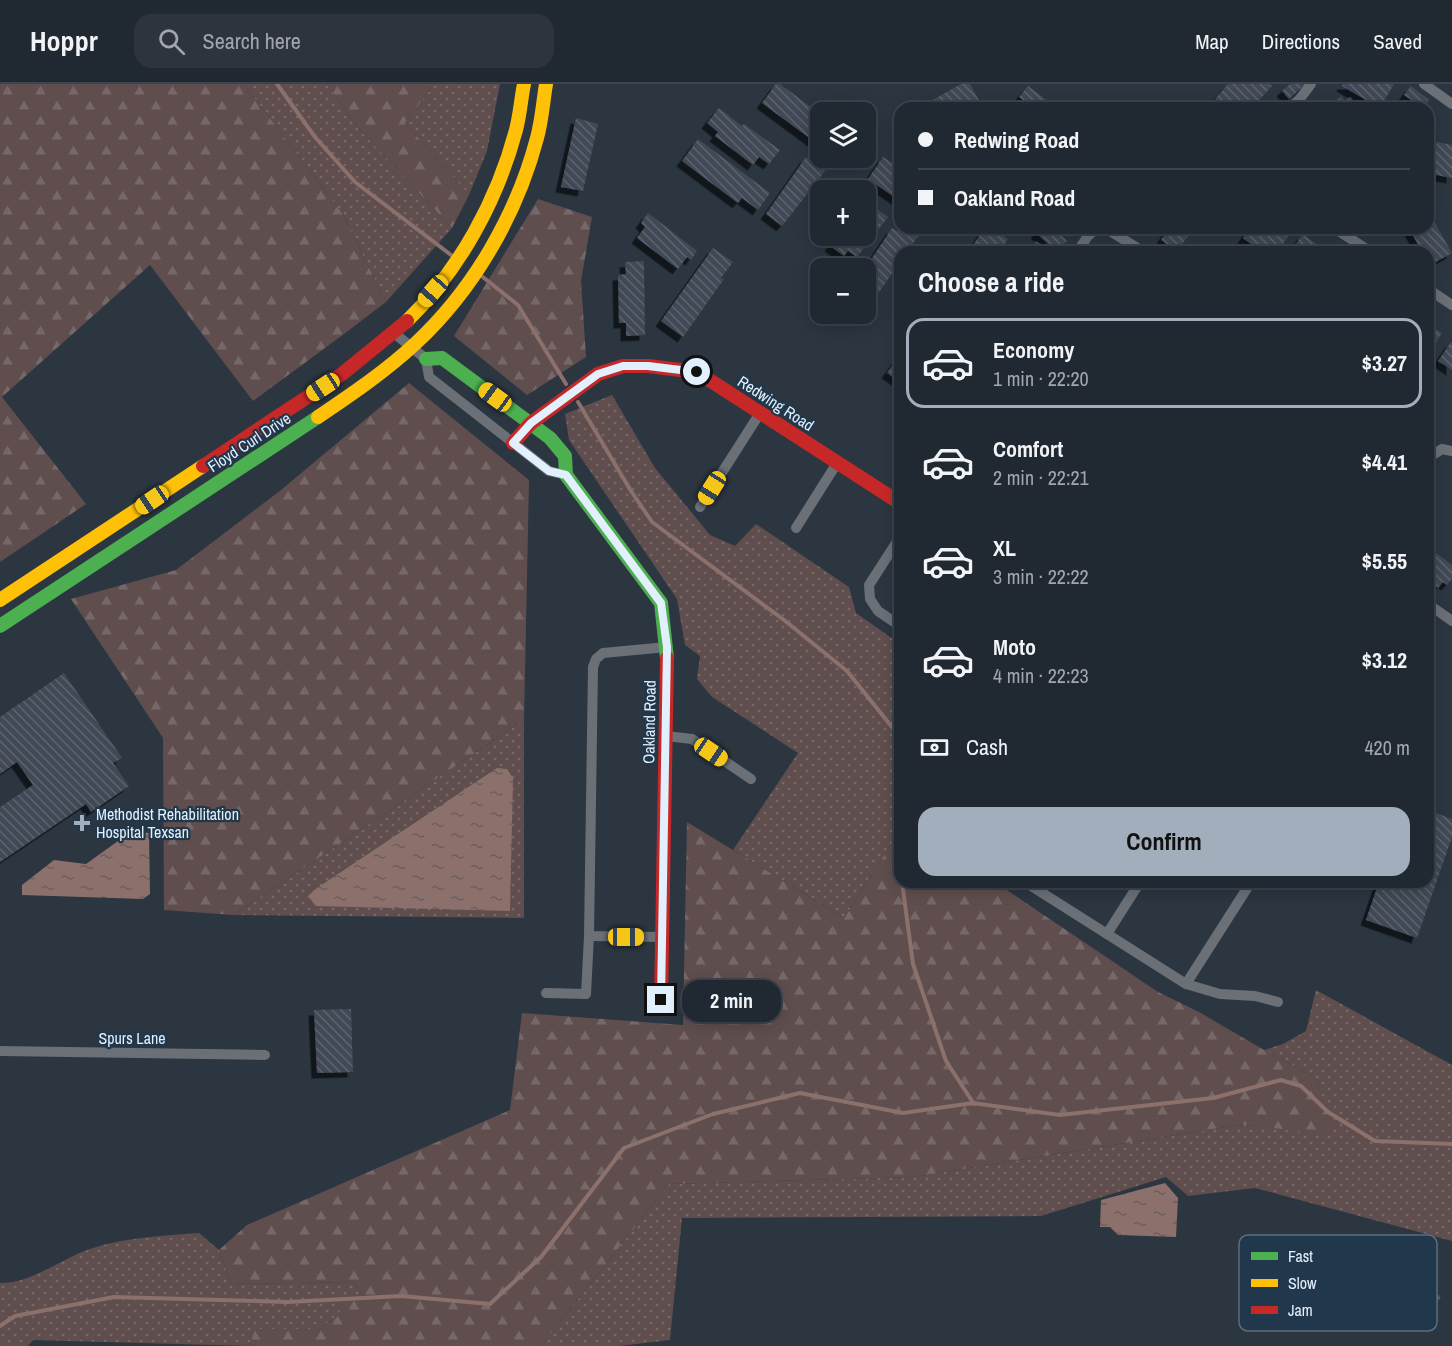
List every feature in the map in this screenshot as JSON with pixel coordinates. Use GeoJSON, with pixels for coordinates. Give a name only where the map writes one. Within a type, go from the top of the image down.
{"type":"FeatureCollection","features":[{"type":"Feature","properties":{"kind":"street","name":"Floyd Curl Drive"},"geometry":{"type":"LineString","coordinates":[[0,600],[342,374],[411,317],[444,278],[469,240],[492,198],[516,132],[524,84]]}},
{"type":"Feature","properties":{"kind":"street","name":"Floyd Curl Drive"},"geometry":{"type":"LineString","coordinates":[[0,626],[355,392],[427,333],[462,291],[488,252],[511,207],[537,137],[546,84]]}},
{"type":"Feature","properties":{"kind":"street"},"geometry":{"type":"LineString","coordinates":[[1296,102],[1311,84]]}},
{"type":"Feature","properties":{"kind":"street"},"geometry":{"type":"LineString","coordinates":[[1424,84],[1452,104]]}},
{"type":"Feature","properties":{"kind":"street"},"geometry":{"type":"LineString","coordinates":[[1082,246],[1094,234]]}},
{"type":"Feature","properties":{"kind":"street"},"geometry":{"type":"LineString","coordinates":[[1110,234],[1133,246]]}},
{"type":"Feature","properties":{"kind":"street"},"geometry":{"type":"LineString","coordinates":[[1343,234],[1362,246]]}},
{"type":"Feature","properties":{"kind":"street"},"geometry":{"type":"LineString","coordinates":[[1434,293],[1452,305]]}},
{"type":"Feature","properties":{"kind":"street"},"geometry":{"type":"LineString","coordinates":[[394,333],[426,359]]}},
{"type":"Feature","properties":{"kind":"street","name":"Oakland Road"},"geometry":{"type":"LineString","coordinates":[[566,475],[549,471],[429,376],[426,359],[442,358],[550,438],[565,456],[566,475],[661,603],[667,647],[661,1000]]}},
{"type":"Feature","properties":{"kind":"street","name":"Redwing Road"},"geometry":{"type":"LineString","coordinates":[[513,443],[531,423],[598,374],[623,366],[648,366],[697,372],[894,499]]}},
{"type":"Feature","properties":{"kind":"street"},"geometry":{"type":"LineString","coordinates":[[700,507],[760,413]]}},
{"type":"Feature","properties":{"kind":"street"},"geometry":{"type":"LineString","coordinates":[[1434,454],[1442,448],[1452,451]]}},
{"type":"Feature","properties":{"kind":"street"},"geometry":{"type":"LineString","coordinates":[[796,528],[837,463]]}},
{"type":"Feature","properties":{"kind":"street"},"geometry":{"type":"LineString","coordinates":[[894,546],[869,585],[870,599],[878,611],[894,622]]}},
{"type":"Feature","properties":{"kind":"street"},"geometry":{"type":"LineString","coordinates":[[1434,607],[1451,616]]}},
{"type":"Feature","properties":{"kind":"street"},"geometry":{"type":"LineString","coordinates":[[546,993],[586,994],[593,668],[596,659],[603,653],[667,647]]}},
{"type":"Feature","properties":{"kind":"street"},"geometry":{"type":"LineString","coordinates":[[666,736],[692,739],[751,779]]}},
{"type":"Feature","properties":{"kind":"street"},"geometry":{"type":"LineString","coordinates":[[1036,888],[1186,984],[1220,994],[1255,996],[1278,1002]]}},
{"type":"Feature","properties":{"kind":"street"},"geometry":{"type":"LineString","coordinates":[[1107,934],[1136,888]]}},
{"type":"Feature","properties":{"kind":"street"},"geometry":{"type":"LineString","coordinates":[[1186,984],[1247,888]]}},
{"type":"Feature","properties":{"kind":"street"},"geometry":{"type":"LineString","coordinates":[[589,936],[662,937]]}},
{"type":"Feature","properties":{"kind":"street","name":"Spurs Lane"},"geometry":{"type":"LineString","coordinates":[[0,1051],[265,1054]]}},
{"type":"Feature","properties":{"kind":"green space"},"geometry":{"type":"Polygon","coordinates":[[[0,84],[244,84],[342,213],[386,302],[253,401],[150,265],[2,397],[86,504],[0,562],[0,84]]]}},
{"type":"Feature","properties":{"kind":"green space"},"geometry":{"type":"Polygon","coordinates":[[[244,84],[327,84],[359,129],[452,228],[386,302],[342,213],[244,84]]]}},
{"type":"Feature","properties":{"kind":"green space"},"geometry":{"type":"Polygon","coordinates":[[[327,84],[434,84],[405,123],[469,195],[452,228],[359,129],[327,84]]]}},
{"type":"Feature","properties":{"kind":"green space"},"geometry":{"type":"Polygon","coordinates":[[[434,84],[500,84],[487,151],[469,195],[405,123],[434,84]]]}},
{"type":"Feature","properties":{"kind":"green space"},"geometry":{"type":"Polygon","coordinates":[[[538,199],[592,217],[581,281],[586,357],[527,395],[454,336],[538,199]]]}},
{"type":"Feature","properties":{"kind":"green space"},"geometry":{"type":"Polygon","coordinates":[[[409,383],[529,480],[524,720],[234,915],[164,910],[163,738],[71,599],[176,570],[281,490],[409,383]]]}},
{"type":"Feature","properties":{"kind":"green space"},"geometry":{"type":"Polygon","coordinates":[[[612,395],[655,468],[710,535],[735,546],[756,524],[849,587],[856,613],[894,640],[894,839],[844,918],[733,850],[798,753],[712,697],[697,679],[700,656],[685,645],[677,599],[569,440],[565,414],[612,395]]]}},
{"type":"Feature","properties":{"kind":"green space"},"geometry":{"type":"Polygon","coordinates":[[[524,720],[524,918],[234,915],[524,720]]]}},
{"type":"Feature","properties":{"kind":"green space"},"geometry":{"type":"Polygon","coordinates":[[[687,822],[844,918],[894,839],[894,888],[1004,888],[1158,992],[1199,1012],[1316,1078],[1334,1136],[1244,1124],[914,1177],[669,1184],[541,1346],[249,1346],[255,1329],[319,1329],[340,1314],[339,1302],[366,1299],[354,1282],[231,1284],[219,1250],[247,1225],[510,1110],[522,1013],[683,1025],[687,822]]]}},
{"type":"Feature","properties":{"kind":"green space"},"geometry":{"type":"Polygon","coordinates":[[[1316,990],[1452,1065],[1452,1241],[1437,1237],[1437,1235],[1430,1235],[1255,1188],[1188,1196],[1166,1177],[1041,1216],[682,1218],[670,1340],[619,1346],[541,1346],[669,1184],[914,1177],[1244,1124],[1333,1135],[1316,1078],[1264,1050],[1283,1044],[1306,1031],[1316,990]]]}},
{"type":"Feature","properties":{"kind":"green space"},"geometry":{"type":"Polygon","coordinates":[[[199,1233],[219,1250],[231,1284],[354,1282],[366,1299],[319,1329],[255,1329],[249,1346],[33,1340],[28,1346],[0,1346],[0,1283],[35,1275],[79,1253],[103,1245],[144,1238],[199,1233]]]}},
{"type":"Feature","properties":{"kind":"water"},"geometry":{"type":"Polygon","coordinates":[[[497,768],[507,769],[513,778],[510,911],[316,906],[308,896],[317,888],[497,768]]]}},
{"type":"Feature","properties":{"kind":"water"},"geometry":{"type":"Polygon","coordinates":[[[132,831],[149,833],[150,894],[143,899],[22,895],[22,885],[54,860],[86,864],[132,831]]]}},
{"type":"Feature","properties":{"kind":"water"},"geometry":{"type":"Polygon","coordinates":[[[1165,1183],[1178,1198],[1176,1237],[1118,1235],[1110,1227],[1100,1227],[1101,1200],[1165,1183]]]}},
{"type":"Feature","properties":{"kind":"building"},"geometry":{"type":"Polygon","coordinates":[[[776,84],[780,84],[810,106],[810,138],[762,103],[776,84]]]}},
{"type":"Feature","properties":{"kind":"building"},"geometry":{"type":"Polygon","coordinates":[[[961,84],[970,84],[980,102],[929,102],[961,84]]]}},
{"type":"Feature","properties":{"kind":"building"},"geometry":{"type":"Polygon","coordinates":[[[1228,84],[1269,84],[1272,86],[1257,102],[1218,102],[1215,99],[1228,84]]]}},
{"type":"Feature","properties":{"kind":"building"},"geometry":{"type":"Polygon","coordinates":[[[1290,84],[1305,84],[1289,99],[1282,91],[1290,84]]]}},
{"type":"Feature","properties":{"kind":"building"},"geometry":{"type":"Polygon","coordinates":[[[1343,84],[1394,84],[1384,102],[1370,102],[1342,86],[1343,84]]]}},
{"type":"Feature","properties":{"kind":"building"},"geometry":{"type":"Polygon","coordinates":[[[1028,86],[1049,102],[1026,102],[1019,97],[1028,86]]]}},
{"type":"Feature","properties":{"kind":"building"},"geometry":{"type":"Polygon","coordinates":[[[1411,86],[1429,100],[1414,102],[1404,95],[1411,86]]]}},
{"type":"Feature","properties":{"kind":"building"},"geometry":{"type":"Polygon","coordinates":[[[1341,96],[1345,101],[1350,97],[1355,102],[1335,102],[1341,96]]]}},
{"type":"Feature","properties":{"kind":"building"},"geometry":{"type":"Polygon","coordinates":[[[719,108],[780,150],[769,164],[759,157],[753,165],[715,136],[718,132],[707,123],[719,108]]]}},
{"type":"Feature","properties":{"kind":"building"},"geometry":{"type":"Polygon","coordinates":[[[576,118],[598,124],[583,191],[561,187],[576,118]]]}},
{"type":"Feature","properties":{"kind":"building"},"geometry":{"type":"Polygon","coordinates":[[[698,139],[770,193],[758,210],[742,198],[738,203],[682,161],[698,139]]]}},
{"type":"Feature","properties":{"kind":"building"},"geometry":{"type":"Polygon","coordinates":[[[1437,142],[1452,145],[1452,178],[1434,175],[1437,142]]]}},
{"type":"Feature","properties":{"kind":"building"},"geometry":{"type":"Polygon","coordinates":[[[806,157],[810,160],[810,168],[821,168],[825,171],[818,180],[810,180],[810,190],[782,226],[766,214],[806,157]]]}},
{"type":"Feature","properties":{"kind":"building"},"geometry":{"type":"Polygon","coordinates":[[[883,157],[894,164],[894,197],[876,184],[876,180],[869,180],[883,157]]]}},
{"type":"Feature","properties":{"kind":"building"},"geometry":{"type":"Polygon","coordinates":[[[876,208],[888,217],[876,232],[876,208]]]}},
{"type":"Feature","properties":{"kind":"building"},"geometry":{"type":"Polygon","coordinates":[[[648,213],[697,251],[691,260],[687,257],[678,269],[637,238],[645,227],[641,223],[648,213]]]}},
{"type":"Feature","properties":{"kind":"building"},"geometry":{"type":"Polygon","coordinates":[[[1434,222],[1452,253],[1434,263],[1434,246],[1419,246],[1412,234],[1434,234],[1434,222]]]}},
{"type":"Feature","properties":{"kind":"building"},"geometry":{"type":"Polygon","coordinates":[[[892,228],[894,234],[920,234],[911,246],[894,246],[894,271],[879,292],[876,290],[876,258],[872,258],[892,228]]]}},
{"type":"Feature","properties":{"kind":"building"},"geometry":{"type":"Polygon","coordinates":[[[981,234],[1001,234],[1008,239],[1003,246],[972,246],[981,234]]]}},
{"type":"Feature","properties":{"kind":"building"},"geometry":{"type":"Polygon","coordinates":[[[1037,234],[1063,234],[1062,236],[1067,241],[1062,246],[1050,246],[1037,234]]]}},
{"type":"Feature","properties":{"kind":"building"},"geometry":{"type":"Polygon","coordinates":[[[1165,234],[1189,235],[1181,246],[1167,246],[1161,240],[1165,234]]]}},
{"type":"Feature","properties":{"kind":"building"},"geometry":{"type":"Polygon","coordinates":[[[1246,234],[1289,234],[1282,246],[1254,246],[1243,238],[1246,234]]]}},
{"type":"Feature","properties":{"kind":"building"},"geometry":{"type":"Polygon","coordinates":[[[1303,234],[1319,246],[1294,246],[1303,234]]]}},
{"type":"Feature","properties":{"kind":"building"},"geometry":{"type":"Polygon","coordinates":[[[1036,241],[1044,246],[1033,246],[1036,241]]]}},
{"type":"Feature","properties":{"kind":"building"},"geometry":{"type":"Polygon","coordinates":[[[830,246],[866,246],[857,257],[848,251],[844,256],[830,246]]]}},
{"type":"Feature","properties":{"kind":"building"},"geometry":{"type":"Polygon","coordinates":[[[713,248],[733,262],[721,278],[724,279],[683,337],[661,321],[713,248]]]}},
{"type":"Feature","properties":{"kind":"building"},"geometry":{"type":"Polygon","coordinates":[[[644,261],[645,335],[626,336],[626,323],[619,323],[618,275],[626,274],[625,262],[644,261]]]}},
{"type":"Feature","properties":{"kind":"building"},"geometry":{"type":"Polygon","coordinates":[[[1434,328],[1442,333],[1434,345],[1434,328]]]}},
{"type":"Feature","properties":{"kind":"building"},"geometry":{"type":"Polygon","coordinates":[[[1452,343],[1452,370],[1438,361],[1452,343]]]}},
{"type":"Feature","properties":{"kind":"building"},"geometry":{"type":"Polygon","coordinates":[[[894,363],[894,378],[887,373],[894,363]]]}},
{"type":"Feature","properties":{"kind":"building"},"geometry":{"type":"Polygon","coordinates":[[[1434,553],[1452,565],[1452,579],[1447,585],[1443,582],[1438,588],[1434,585],[1434,553]]]}},
{"type":"Feature","properties":{"kind":"building"},"geometry":{"type":"Polygon","coordinates":[[[64,673],[122,758],[113,763],[129,786],[91,812],[86,804],[0,862],[0,807],[33,785],[17,762],[0,774],[0,717],[64,673]]]}},
{"type":"Feature","properties":{"kind":"building"},"geometry":{"type":"Polygon","coordinates":[[[1434,812],[1452,819],[1452,837],[1417,938],[1366,920],[1377,888],[1434,888],[1434,812]]]}},
{"type":"Feature","properties":{"kind":"building"},"geometry":{"type":"Polygon","coordinates":[[[351,1009],[353,1072],[317,1073],[314,1010],[351,1009]]]}},
{"type":"Feature","properties":{"kind":"waterway"},"geometry":{"type":"LineString","coordinates":[[277,84],[315,137],[355,182],[455,258]]}},
{"type":"Feature","properties":{"kind":"waterway"},"geometry":{"type":"LineString","coordinates":[[479,274],[518,305],[566,384]]}},
{"type":"Feature","properties":{"kind":"waterway"},"geometry":{"type":"LineString","coordinates":[[578,402],[652,522],[784,620],[847,671],[894,730]]}},
{"type":"Feature","properties":{"kind":"waterway"},"geometry":{"type":"LineString","coordinates":[[903,888],[913,964],[946,1061],[974,1104]]}},
{"type":"Feature","properties":{"kind":"waterway"},"geometry":{"type":"LineString","coordinates":[[0,1326],[15,1316],[114,1297],[288,1302],[401,1296],[490,1304],[541,1257],[624,1148],[713,1114],[800,1093],[903,1113],[973,1103],[1060,1115],[1213,1098],[1281,1080],[1301,1086],[1328,1112],[1375,1141],[1452,1144]]}},
{"type":"Feature","properties":{"kind":"traffic: fast"},"geometry":{"type":"LineString","coordinates":[[426,359],[442,358],[550,438],[565,456],[566,475],[661,603],[667,658]]}},
{"type":"Feature","properties":{"kind":"traffic: fast"},"geometry":{"type":"LineString","coordinates":[[0,626],[318,417]]}},
{"type":"Feature","properties":{"kind":"traffic: slow"},"geometry":{"type":"LineString","coordinates":[[407,321],[444,279],[474,233],[487,208],[516,130],[524,84]]}},
{"type":"Feature","properties":{"kind":"traffic: slow"},"geometry":{"type":"LineString","coordinates":[[318,417],[381,373],[405,353],[457,299],[491,249],[518,194],[539,131],[546,84]]}},
{"type":"Feature","properties":{"kind":"traffic: slow"},"geometry":{"type":"LineString","coordinates":[[0,600],[203,466]]}},
{"type":"Feature","properties":{"kind":"traffic: jam"},"geometry":{"type":"LineString","coordinates":[[203,466],[342,374],[407,321]]}},
{"type":"Feature","properties":{"kind":"traffic: jam"},"geometry":{"type":"LineString","coordinates":[[513,443],[531,423],[598,374],[623,366],[648,366],[697,372],[894,499]]}},
{"type":"Feature","properties":{"kind":"traffic: jam"},"geometry":{"type":"LineString","coordinates":[[661,1001],[667,658]]}},
{"type":"Feature","properties":{"kind":"place","name":"Methodist Rehabilitation Hospital Texsan"},"geometry":{"type":"Point","coordinates":[82,823]}},
{"type":"Feature","properties":{"kind":"route"},"geometry":{"type":"LineString","coordinates":[[661,1000],[667,647],[661,603],[566,475],[549,471],[513,443],[531,423],[598,374],[623,366],[648,366],[697,372]]}}]}
